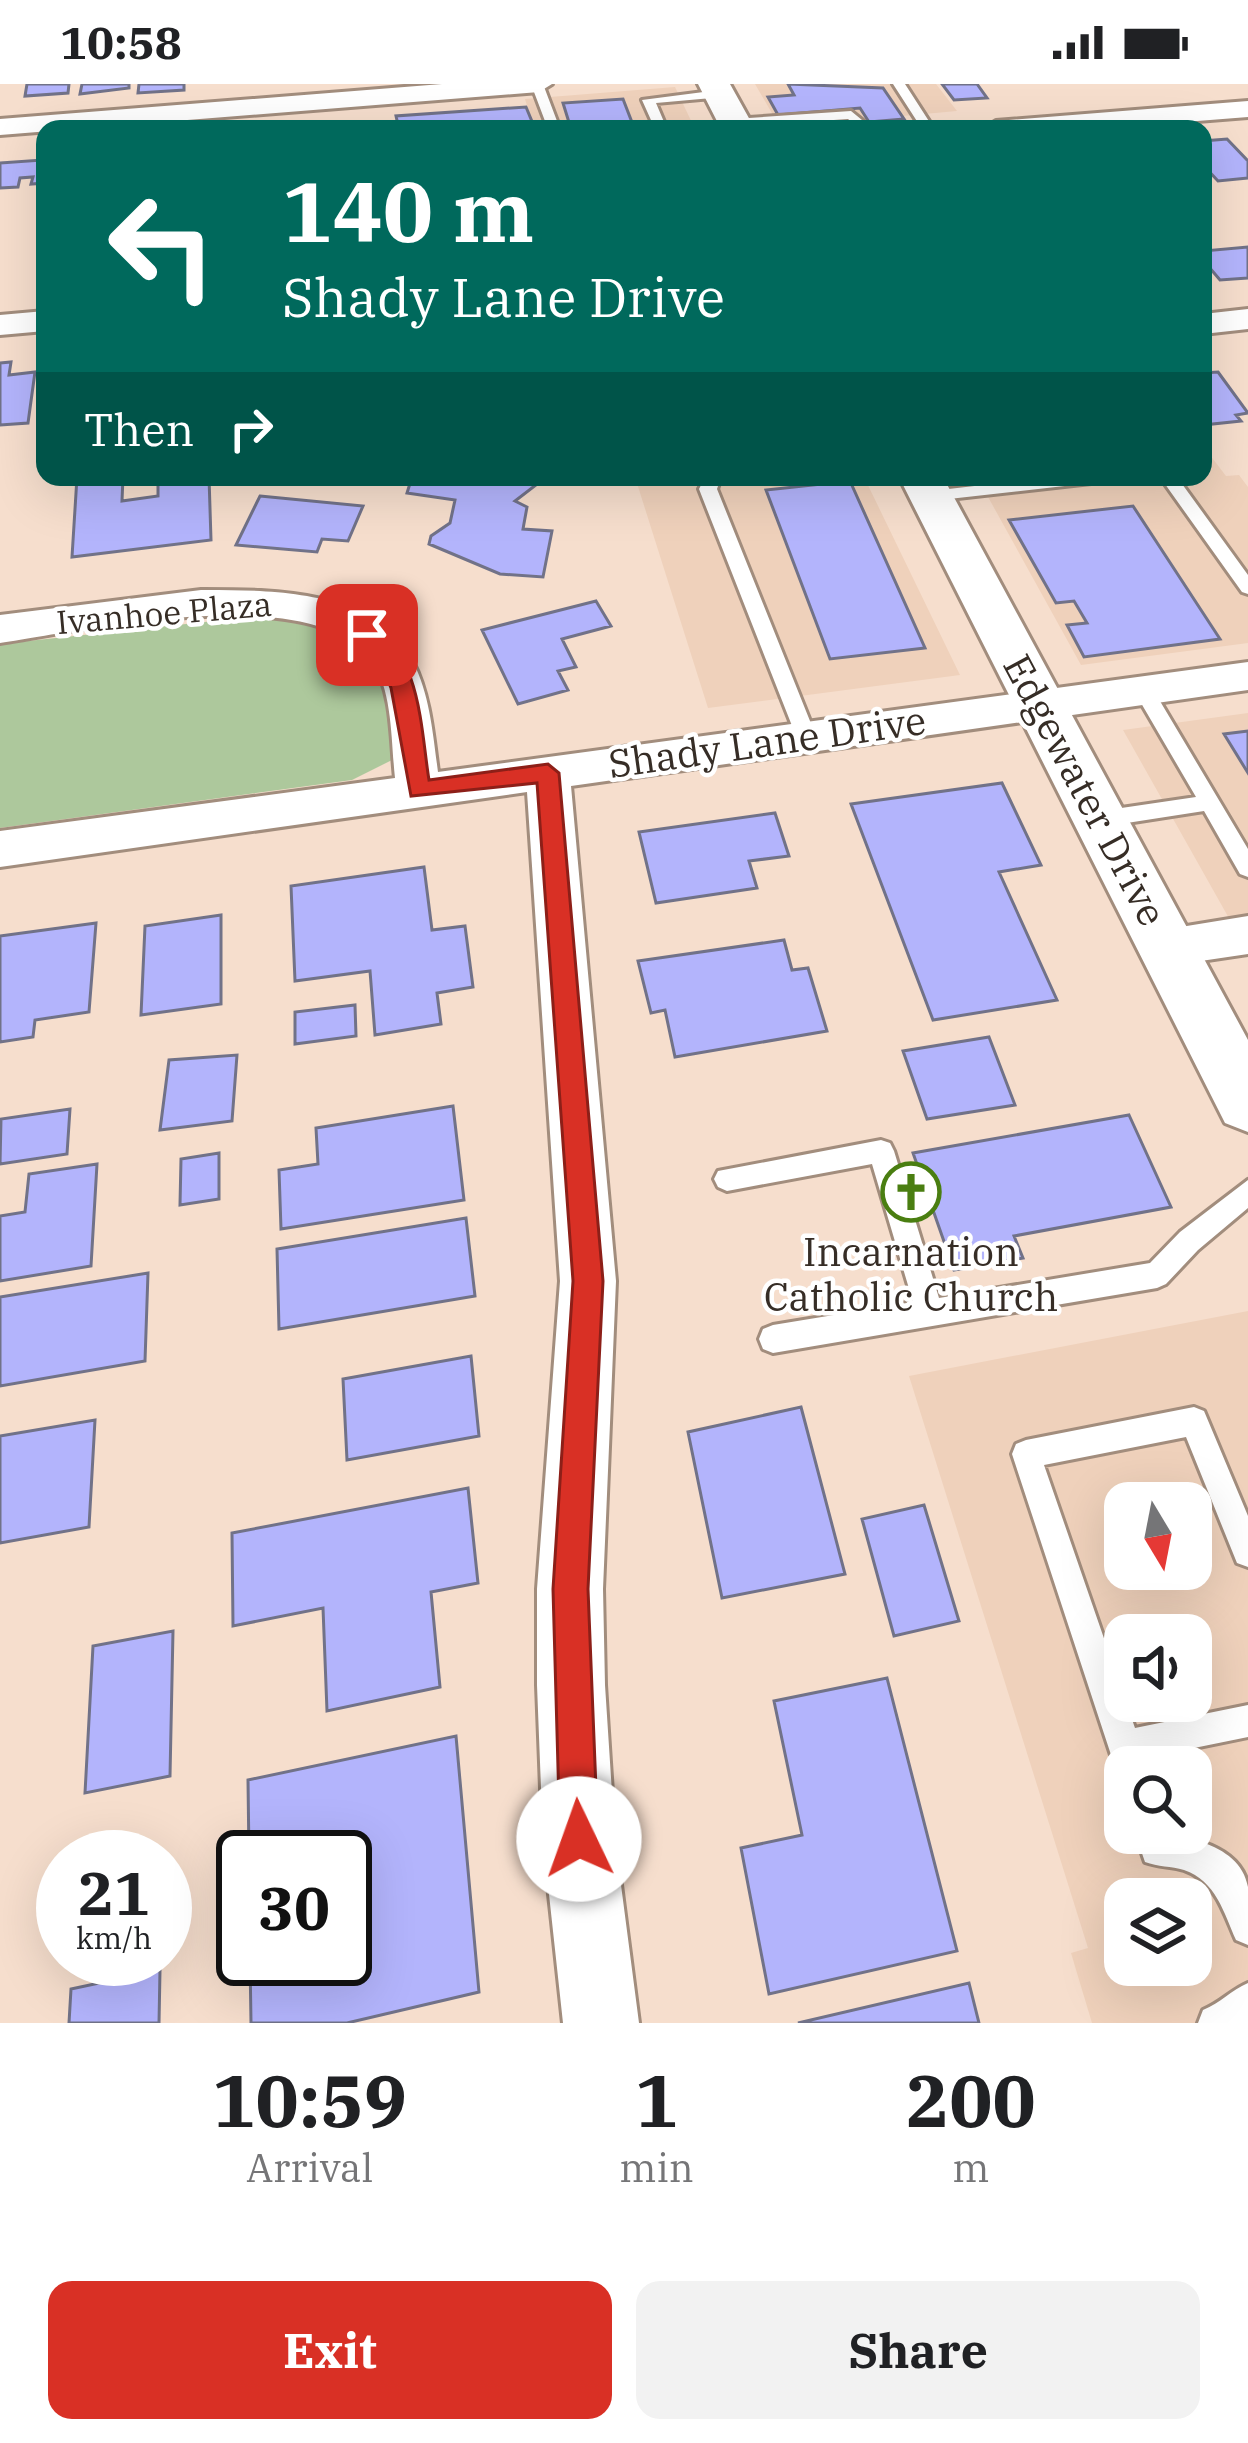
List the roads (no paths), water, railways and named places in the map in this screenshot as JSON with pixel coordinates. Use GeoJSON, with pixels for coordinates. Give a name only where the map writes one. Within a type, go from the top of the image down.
{"type":"FeatureCollection","features":[{"type":"Feature","properties":{"kind":"street"},"geometry":{"type":"LineString","coordinates":[[68,120],[338,92],[538,84]]}},
{"type":"Feature","properties":{"kind":"street"},"geometry":{"type":"LineString","coordinates":[[1109,120],[1248,109]]}},
{"type":"Feature","properties":{"kind":"street"},"geometry":{"type":"LineString","coordinates":[[0,127],[36,123]]}},
{"type":"Feature","properties":{"kind":"street"},"geometry":{"type":"LineString","coordinates":[[1212,323],[1248,319]]}},
{"type":"Feature","properties":{"kind":"street"},"geometry":{"type":"LineString","coordinates":[[0,325],[36,322]]}},
{"type":"Feature","properties":{"kind":"street","name":"Edgewater Drive"},"geometry":{"type":"LineString","coordinates":[[926,486],[1248,1103]]}},
{"type":"Feature","properties":{"kind":"street","name":"Ivanhoe Plaza"},"geometry":{"type":"LineString","coordinates":[[0,629],[220,602],[292,603],[347,621],[387,650],[402,688],[419,790]]}},
{"type":"Feature","properties":{"kind":"street","name":"Shady Lane Drive"},"geometry":{"type":"LineString","coordinates":[[0,849],[1248,676]]}},
{"type":"Feature","properties":{"kind":"street"},"geometry":{"type":"LineString","coordinates":[[548,773],[588,1281],[570,1589],[571,1684],[579,1839],[601,2023]]}},
{"type":"Feature","properties":{"kind":"street"},"geometry":{"type":"LineString","coordinates":[[1167,946],[1248,935]]}},
{"type":"Feature","properties":{"kind":"lane"},"geometry":{"type":"LineString","coordinates":[[538,84],[551,120]]}},
{"type":"Feature","properties":{"kind":"lane"},"geometry":{"type":"LineString","coordinates":[[899,84],[922,120]]}},
{"type":"Feature","properties":{"kind":"lane"},"geometry":{"type":"LineString","coordinates":[[658,120],[648,100],[728,114],[845,115],[859,120]]}},
{"type":"Feature","properties":{"kind":"lane"},"geometry":{"type":"LineString","coordinates":[[709,486],[806,736]]}},
{"type":"Feature","properties":{"kind":"lane"},"geometry":{"type":"LineString","coordinates":[[1174,486],[1248,588]]}},
{"type":"Feature","properties":{"kind":"lane"},"geometry":{"type":"LineString","coordinates":[[1144,691],[1248,868]]}},
{"type":"Feature","properties":{"kind":"lane"},"geometry":{"type":"LineString","coordinates":[[1101,819],[1208,803]]}},
{"type":"Feature","properties":{"kind":"lane"},"geometry":{"type":"LineString","coordinates":[[727,1179],[881,1150],[930,1312]]}},
{"type":"Feature","properties":{"kind":"lane"},"geometry":{"type":"LineString","coordinates":[[773,1339],[1157,1275],[1248,1192]]}},
{"type":"Feature","properties":{"kind":"lane"},"geometry":{"type":"LineString","coordinates":[[1125,1746],[1025,1454],[1194,1421],[1248,1552]]}},
{"type":"Feature","properties":{"kind":"lane"},"geometry":{"type":"LineString","coordinates":[[1162,1746],[1248,1721]]}},
{"type":"Feature","properties":{"kind":"lane"},"geometry":{"type":"LineString","coordinates":[[1192,1854],[1216,1865],[1248,1928]]}},
{"type":"Feature","properties":{"kind":"lane"},"geometry":{"type":"LineString","coordinates":[[1216,2023],[1235,2016],[1248,2001]]}},
{"type":"Feature","properties":{"kind":"place","name":"Incarnation Catholic Church"},"geometry":{"type":"Point","coordinates":[911,1192]}}]}
